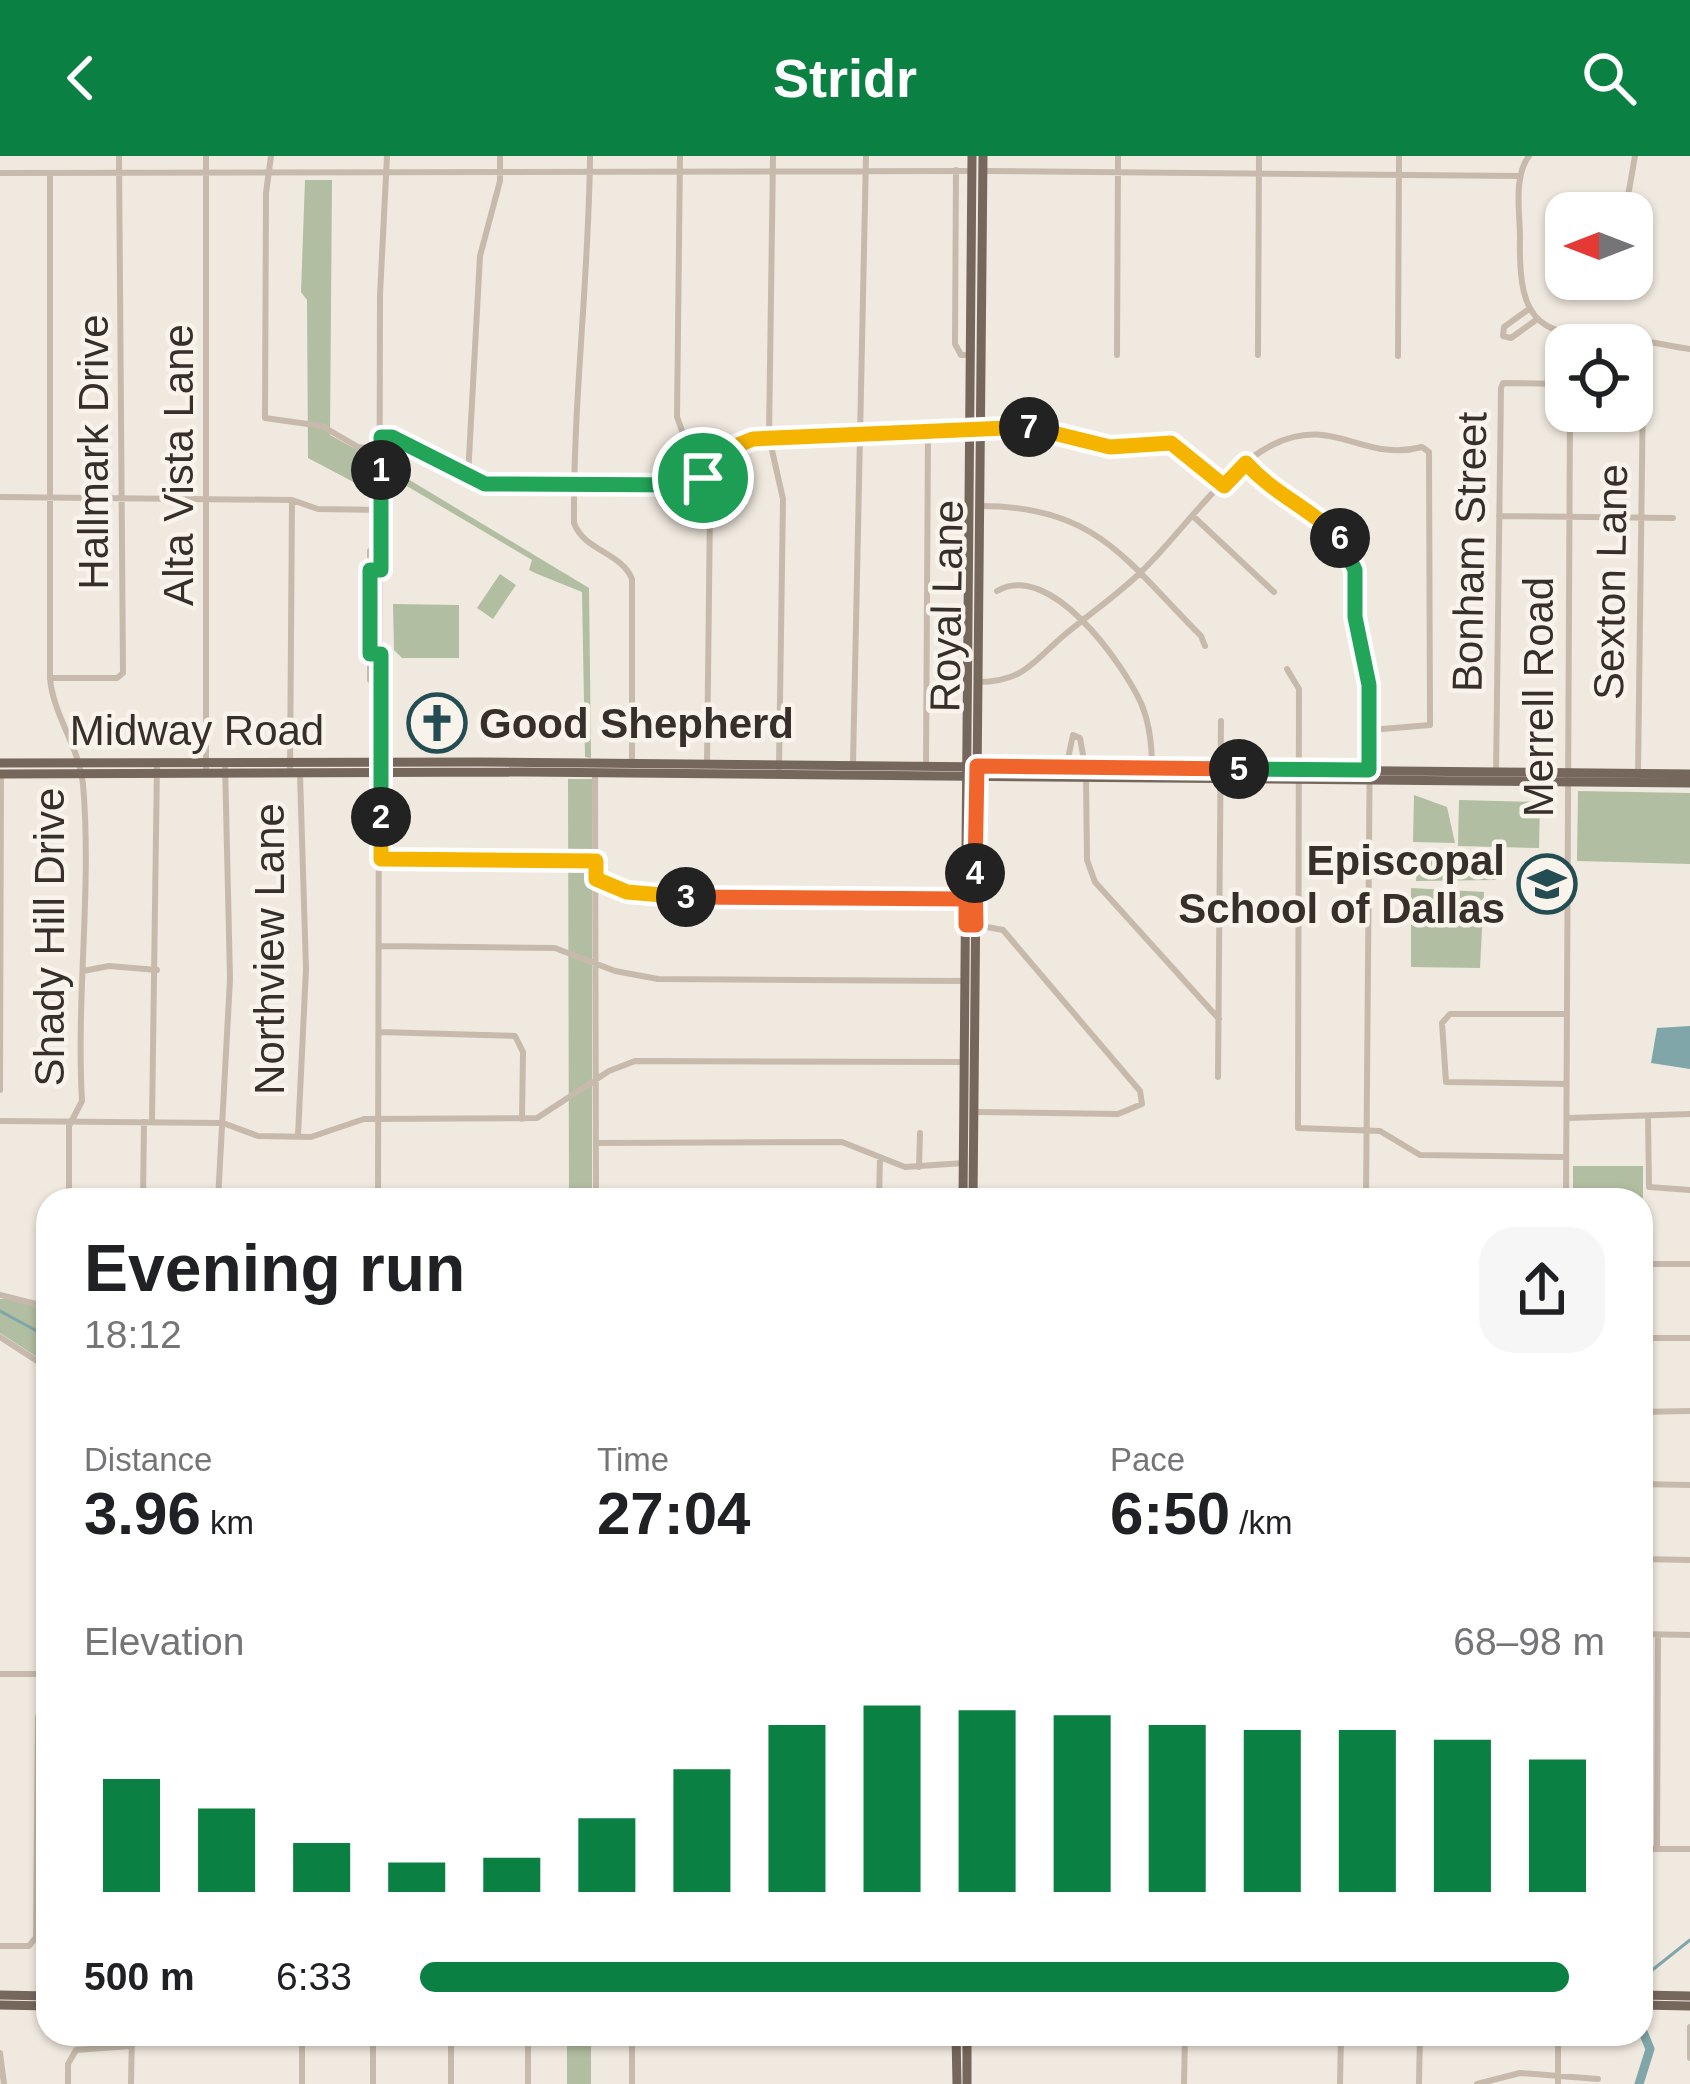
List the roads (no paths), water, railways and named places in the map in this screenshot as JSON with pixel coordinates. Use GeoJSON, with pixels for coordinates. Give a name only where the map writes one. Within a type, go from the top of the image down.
{"type":"FeatureCollection","features":[{"type":"Feature","properties":{"kind":"main road","name":"Royal Lane"},"geometry":{"type":"LineString","coordinates":[[972,156],[977,171]]}},
{"type":"Feature","properties":{"kind":"main road","name":"Royal Lane"},"geometry":{"type":"LineString","coordinates":[[965,1188],[970,1062],[977,171],[982,156]]}},
{"type":"Feature","properties":{"kind":"main road","name":"Midway Road"},"geometry":{"type":"LineString","coordinates":[[382,768],[595,773],[632,768]]}},
{"type":"Feature","properties":{"kind":"main road","name":"Midway Road"},"geometry":{"type":"LineString","coordinates":[[0,770],[632,768],[1496,779],[1690,773]]}},
{"type":"Feature","properties":{"kind":"main road","name":"Midway Road"},"geometry":{"type":"LineString","coordinates":[[1638,778],[1690,783]]}},
{"type":"Feature","properties":{"kind":"main road","name":"Royal Lane"},"geometry":{"type":"LineString","coordinates":[[968,1163],[971,1188]]}},
{"type":"Feature","properties":{"kind":"main road"},"geometry":{"type":"LineString","coordinates":[[0,1995],[36,1996]]}},
{"type":"Feature","properties":{"kind":"main road"},"geometry":{"type":"LineString","coordinates":[[1653,1995],[1690,1996]]}},
{"type":"Feature","properties":{"kind":"main road"},"geometry":{"type":"LineString","coordinates":[[1653,2005],[1690,2006]]}},
{"type":"Feature","properties":{"kind":"main road"},"geometry":{"type":"LineString","coordinates":[[0,2006],[36,2006]]}},
{"type":"Feature","properties":{"kind":"main road"},"geometry":{"type":"LineString","coordinates":[[956,2046],[957,2084]]}},
{"type":"Feature","properties":{"kind":"main road"},"geometry":{"type":"LineString","coordinates":[[967,2046],[967,2084]]}},
{"type":"Feature","properties":{"kind":"street","name":"Hallmark Drive"},"geometry":{"type":"LineString","coordinates":[[50,678],[117,678],[123,673],[119,156]]}},
{"type":"Feature","properties":{"kind":"street","name":"Alta Vista Lane"},"geometry":{"type":"LineString","coordinates":[[206,156],[206,768]]}},
{"type":"Feature","properties":{"kind":"street"},"geometry":{"type":"LineString","coordinates":[[271,156],[266,193],[265,418],[322,426],[358,447],[381,450]]}},
{"type":"Feature","properties":{"kind":"street"},"geometry":{"type":"LineString","coordinates":[[378,1188],[387,156]]}},
{"type":"Feature","properties":{"kind":"street"},"geometry":{"type":"LineString","coordinates":[[468,476],[480,256],[500,156]]}},
{"type":"Feature","properties":{"kind":"street"},"geometry":{"type":"LineString","coordinates":[[590,156],[574,523],[580,537],[624,564],[632,579],[632,768]]}},
{"type":"Feature","properties":{"kind":"street"},"geometry":{"type":"LineString","coordinates":[[680,156],[677,417],[710,507],[707,770]]}},
{"type":"Feature","properties":{"kind":"street"},"geometry":{"type":"LineString","coordinates":[[773,156],[769,437],[783,499],[779,770]]}},
{"type":"Feature","properties":{"kind":"street"},"geometry":{"type":"LineString","coordinates":[[853,770],[866,156]]}},
{"type":"Feature","properties":{"kind":"street"},"geometry":{"type":"LineString","coordinates":[[1117,356],[1118,156]]}},
{"type":"Feature","properties":{"kind":"street"},"geometry":{"type":"LineString","coordinates":[[1258,355],[1259,156]]}},
{"type":"Feature","properties":{"kind":"street"},"geometry":{"type":"LineString","coordinates":[[1398,356],[1400,156]]}},
{"type":"Feature","properties":{"kind":"street"},"geometry":{"type":"LineString","coordinates":[[1529,156],[1520,176],[1520,284],[1529,309],[1545,325]]}},
{"type":"Feature","properties":{"kind":"street"},"geometry":{"type":"LineString","coordinates":[[1629,192],[1635,156]]}},
{"type":"Feature","properties":{"kind":"street"},"geometry":{"type":"LineString","coordinates":[[0,173],[680,169],[1520,176]]}},
{"type":"Feature","properties":{"kind":"street"},"geometry":{"type":"LineString","coordinates":[[956,170],[955,344],[961,355],[976,355]]}},
{"type":"Feature","properties":{"kind":"street","name":"Shady Hill Drive"},"geometry":{"type":"LineString","coordinates":[[50,173],[50,678],[79,768],[87,870],[82,1101],[71,1122],[69,1188]]}},
{"type":"Feature","properties":{"kind":"street"},"geometry":{"type":"LineString","coordinates":[[1529,309],[1504,327],[1503,336],[1511,338],[1536,320]]}},
{"type":"Feature","properties":{"kind":"street"},"geometry":{"type":"LineString","coordinates":[[1653,343],[1690,349]]}},
{"type":"Feature","properties":{"kind":"street","name":"Bonham Street"},"geometry":{"type":"LineString","coordinates":[[1496,779],[1501,388],[1503,383],[1545,384]]}},
{"type":"Feature","properties":{"kind":"street"},"geometry":{"type":"LineString","coordinates":[[381,437],[411,442],[485,484],[686,485],[703,478],[733,447],[769,437],[860,438],[975,427],[1042,429],[1110,447],[1171,443],[1224,486]]}},
{"type":"Feature","properties":{"kind":"street"},"geometry":{"type":"LineString","coordinates":[[926,770],[928,429]]}},
{"type":"Feature","properties":{"kind":"street"},"geometry":{"type":"LineString","coordinates":[[973,682],[1022,676],[1139,574],[1246,463],[1270,446],[1313,432],[1388,454],[1421,447],[1429,452],[1430,725],[1370,730]]}},
{"type":"Feature","properties":{"kind":"street","name":"Merrell Road"},"geometry":{"type":"LineString","coordinates":[[1566,1188],[1570,432]]}},
{"type":"Feature","properties":{"kind":"street","name":"Sexton Lane"},"geometry":{"type":"LineString","coordinates":[[1638,778],[1642,432]]}},
{"type":"Feature","properties":{"kind":"street"},"geometry":{"type":"LineString","coordinates":[[1246,463],[1276,495],[1312,510],[1352,559],[1370,730],[1366,1188]]}},
{"type":"Feature","properties":{"kind":"street"},"geometry":{"type":"LineString","coordinates":[[0,497],[292,500],[318,509],[381,511]]}},
{"type":"Feature","properties":{"kind":"street","name":"Northview Lane"},"geometry":{"type":"LineString","coordinates":[[292,500],[295,768],[306,969],[298,1136]]}},
{"type":"Feature","properties":{"kind":"street"},"geometry":{"type":"LineString","coordinates":[[975,506],[1060,514],[1104,540],[1202,636],[1205,646]]}},
{"type":"Feature","properties":{"kind":"street"},"geometry":{"type":"LineString","coordinates":[[1499,516],[1672,518]]}},
{"type":"Feature","properties":{"kind":"street"},"geometry":{"type":"LineString","coordinates":[[1194,517],[1274,592]]}},
{"type":"Feature","properties":{"kind":"street"},"geometry":{"type":"LineString","coordinates":[[370,551],[370,680]]}},
{"type":"Feature","properties":{"kind":"street"},"geometry":{"type":"LineString","coordinates":[[370,570],[381,570]]}},
{"type":"Feature","properties":{"kind":"street"},"geometry":{"type":"LineString","coordinates":[[997,591],[1010,585],[1040,589],[1061,599],[1082,622],[1140,702],[1152,773]]}},
{"type":"Feature","properties":{"kind":"street"},"geometry":{"type":"LineString","coordinates":[[370,654],[381,654]]}},
{"type":"Feature","properties":{"kind":"street"},"geometry":{"type":"LineString","coordinates":[[1287,669],[1299,689],[1297,1122],[1305,1130],[1388,1135],[1420,1155],[1566,1157]]}},
{"type":"Feature","properties":{"kind":"street"},"geometry":{"type":"LineString","coordinates":[[1218,1077],[1221,721]]}},
{"type":"Feature","properties":{"kind":"street"},"geometry":{"type":"LineString","coordinates":[[1066,772],[1073,735],[1080,738],[1086,772],[1087,860],[1095,882],[1220,1019]]}},
{"type":"Feature","properties":{"kind":"street"},"geometry":{"type":"LineString","coordinates":[[144,1188],[157,970],[157,768]]}},
{"type":"Feature","properties":{"kind":"street"},"geometry":{"type":"LineString","coordinates":[[219,1188],[230,919],[225,768]]}},
{"type":"Feature","properties":{"kind":"street"},"geometry":{"type":"LineString","coordinates":[[0,770],[0,1090]]}},
{"type":"Feature","properties":{"kind":"street"},"geometry":{"type":"LineString","coordinates":[[595,773],[596,1188]]}},
{"type":"Feature","properties":{"kind":"street"},"geometry":{"type":"LineString","coordinates":[[381,859],[596,861]]}},
{"type":"Feature","properties":{"kind":"street"},"geometry":{"type":"LineString","coordinates":[[596,879],[627,892],[656,896],[971,899]]}},
{"type":"Feature","properties":{"kind":"street"},"geometry":{"type":"LineString","coordinates":[[969,1112],[1118,1114],[1142,1104],[1140,1091],[1003,930],[971,925]]}},
{"type":"Feature","properties":{"kind":"street"},"geometry":{"type":"LineString","coordinates":[[380,946],[555,948],[595,964],[658,979],[970,981]]}},
{"type":"Feature","properties":{"kind":"street"},"geometry":{"type":"LineString","coordinates":[[82,971],[109,966],[157,970]]}},
{"type":"Feature","properties":{"kind":"street"},"geometry":{"type":"LineString","coordinates":[[1567,1014],[1446,1016],[1442,1077],[1452,1085],[1567,1084]]}},
{"type":"Feature","properties":{"kind":"street"},"geometry":{"type":"LineString","coordinates":[[379,1033],[515,1036],[523,1052],[522,1119]]}},
{"type":"Feature","properties":{"kind":"street"},"geometry":{"type":"LineString","coordinates":[[0,1121],[223,1123],[258,1136],[298,1136],[378,1119],[522,1119],[551,1113],[621,1065],[647,1060],[970,1062]]}},
{"type":"Feature","properties":{"kind":"street"},"geometry":{"type":"LineString","coordinates":[[1566,1118],[1690,1114]]}},
{"type":"Feature","properties":{"kind":"street"},"geometry":{"type":"LineString","coordinates":[[1648,1118],[1649,1187],[1690,1190]]}},
{"type":"Feature","properties":{"kind":"street"},"geometry":{"type":"LineString","coordinates":[[919,1166],[920,1133]]}},
{"type":"Feature","properties":{"kind":"street"},"geometry":{"type":"LineString","coordinates":[[596,1143],[833,1141],[919,1166],[968,1163]]}},
{"type":"Feature","properties":{"kind":"street"},"geometry":{"type":"LineString","coordinates":[[879,1188],[880,1157]]}},
{"type":"Feature","properties":{"kind":"street"},"geometry":{"type":"LineString","coordinates":[[1653,1264],[1690,1264]]}},
{"type":"Feature","properties":{"kind":"street"},"geometry":{"type":"LineString","coordinates":[[0,1294],[36,1303]]}},
{"type":"Feature","properties":{"kind":"street"},"geometry":{"type":"LineString","coordinates":[[0,1337],[36,1360]]}},
{"type":"Feature","properties":{"kind":"street"},"geometry":{"type":"LineString","coordinates":[[1653,1338],[1690,1338]]}},
{"type":"Feature","properties":{"kind":"street"},"geometry":{"type":"LineString","coordinates":[[1653,1412],[1690,1412]]}},
{"type":"Feature","properties":{"kind":"street"},"geometry":{"type":"LineString","coordinates":[[1653,1484],[1690,1484]]}},
{"type":"Feature","properties":{"kind":"street"},"geometry":{"type":"LineString","coordinates":[[1653,1559],[1690,1560]]}},
{"type":"Feature","properties":{"kind":"street"},"geometry":{"type":"LineString","coordinates":[[1653,1635],[1690,1635]]}},
{"type":"Feature","properties":{"kind":"street"},"geometry":{"type":"LineString","coordinates":[[1657,1849],[1658,1635]]}},
{"type":"Feature","properties":{"kind":"street"},"geometry":{"type":"LineString","coordinates":[[0,1674],[36,1677]]}},
{"type":"Feature","properties":{"kind":"street"},"geometry":{"type":"LineString","coordinates":[[1653,1849],[1690,1850]]}},
{"type":"Feature","properties":{"kind":"street"},"geometry":{"type":"LineString","coordinates":[[0,1946],[29,1946],[36,1937]]}},
{"type":"Feature","properties":{"kind":"street"},"geometry":{"type":"LineString","coordinates":[[1690,2027],[1690,2058]]}},
{"type":"Feature","properties":{"kind":"street"},"geometry":{"type":"LineString","coordinates":[[68,2084],[68,2064],[76,2050],[131,2046],[131,2084]]}},
{"type":"Feature","properties":{"kind":"street"},"geometry":{"type":"LineString","coordinates":[[302,2046],[302,2084]]}},
{"type":"Feature","properties":{"kind":"street"},"geometry":{"type":"LineString","coordinates":[[373,2046],[373,2084]]}},
{"type":"Feature","properties":{"kind":"street"},"geometry":{"type":"LineString","coordinates":[[451,2046],[451,2084]]}},
{"type":"Feature","properties":{"kind":"street"},"geometry":{"type":"LineString","coordinates":[[528,2046],[528,2084]]}},
{"type":"Feature","properties":{"kind":"street"},"geometry":{"type":"LineString","coordinates":[[632,2046],[632,2084]]}},
{"type":"Feature","properties":{"kind":"street"},"geometry":{"type":"LineString","coordinates":[[1184,2084],[1185,2046]]}},
{"type":"Feature","properties":{"kind":"street"},"geometry":{"type":"LineString","coordinates":[[1340,2084],[1341,2046]]}},
{"type":"Feature","properties":{"kind":"street"},"geometry":{"type":"LineString","coordinates":[[1419,2084],[1420,2046]]}},
{"type":"Feature","properties":{"kind":"street"},"geometry":{"type":"LineString","coordinates":[[1558,2046],[1558,2084]]}},
{"type":"Feature","properties":{"kind":"street"},"geometry":{"type":"LineString","coordinates":[[0,2054],[4,2084]]}},
{"type":"Feature","properties":{"kind":"street"},"geometry":{"type":"LineString","coordinates":[[1477,2084],[1558,2074],[1598,2079]]}},
{"type":"Feature","properties":{"kind":"water"},"geometry":{"type":"Polygon","coordinates":[[[1690,1026],[1690,1069],[1651,1063],[1657,1028],[1690,1026]]]}},
{"type":"Feature","properties":{"kind":"waterway"},"geometry":{"type":"LineString","coordinates":[[0,1311],[36,1330]]}},
{"type":"Feature","properties":{"kind":"waterway"},"geometry":{"type":"LineString","coordinates":[[1653,1969],[1690,1940]]}},
{"type":"Feature","properties":{"kind":"waterway"},"geometry":{"type":"LineString","coordinates":[[1639,2084],[1649,2046]]}},
{"type":"Feature","properties":{"kind":"place","name":"Good Shepherd"},"geometry":{"type":"Point","coordinates":[437,723]}},
{"type":"Feature","properties":{"kind":"place","name":"Episcopal School of Dallas"},"geometry":{"type":"Point","coordinates":[1547,884]}}]}
